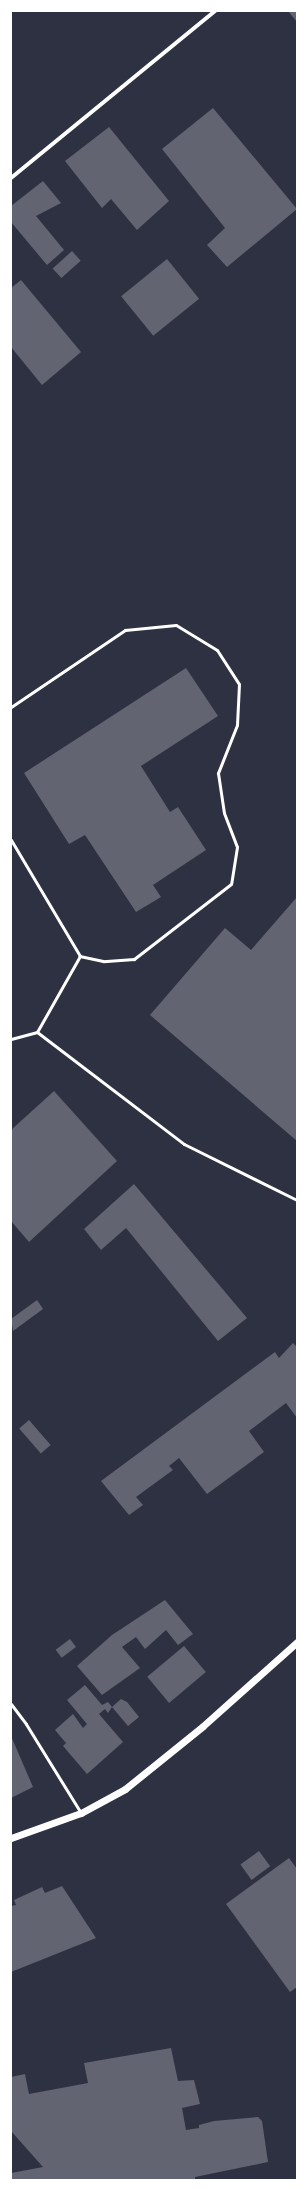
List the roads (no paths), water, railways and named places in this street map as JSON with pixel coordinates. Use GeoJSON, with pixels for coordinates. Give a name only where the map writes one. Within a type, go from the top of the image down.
{"type":"FeatureCollection","features":[{"type":"Feature","properties":{"kind":"street"},"geometry":{"type":"LineString","coordinates":[[11,178],[215,11]]}},
{"type":"Feature","properties":{"kind":"street"},"geometry":{"type":"LineString","coordinates":[[11,1838],[80,1813],[131,1784],[203,1726],[297,1642]]}},
{"type":"Feature","properties":{"kind":"lane"},"geometry":{"type":"LineString","coordinates":[[11,707],[125,630],[176,625],[217,650],[239,684],[237,725],[218,773],[224,813],[237,847],[231,884],[134,959],[103,962],[80,956],[11,840]]}},
{"type":"Feature","properties":{"kind":"lane"},"geometry":{"type":"LineString","coordinates":[[11,1039],[37,1032],[80,956]]}},
{"type":"Feature","properties":{"kind":"lane"},"geometry":{"type":"LineString","coordinates":[[37,1032],[184,1144],[297,1200]]}},
{"type":"Feature","properties":{"kind":"lane"},"geometry":{"type":"LineString","coordinates":[[11,1704],[26,1724],[80,1813]]}}]}
